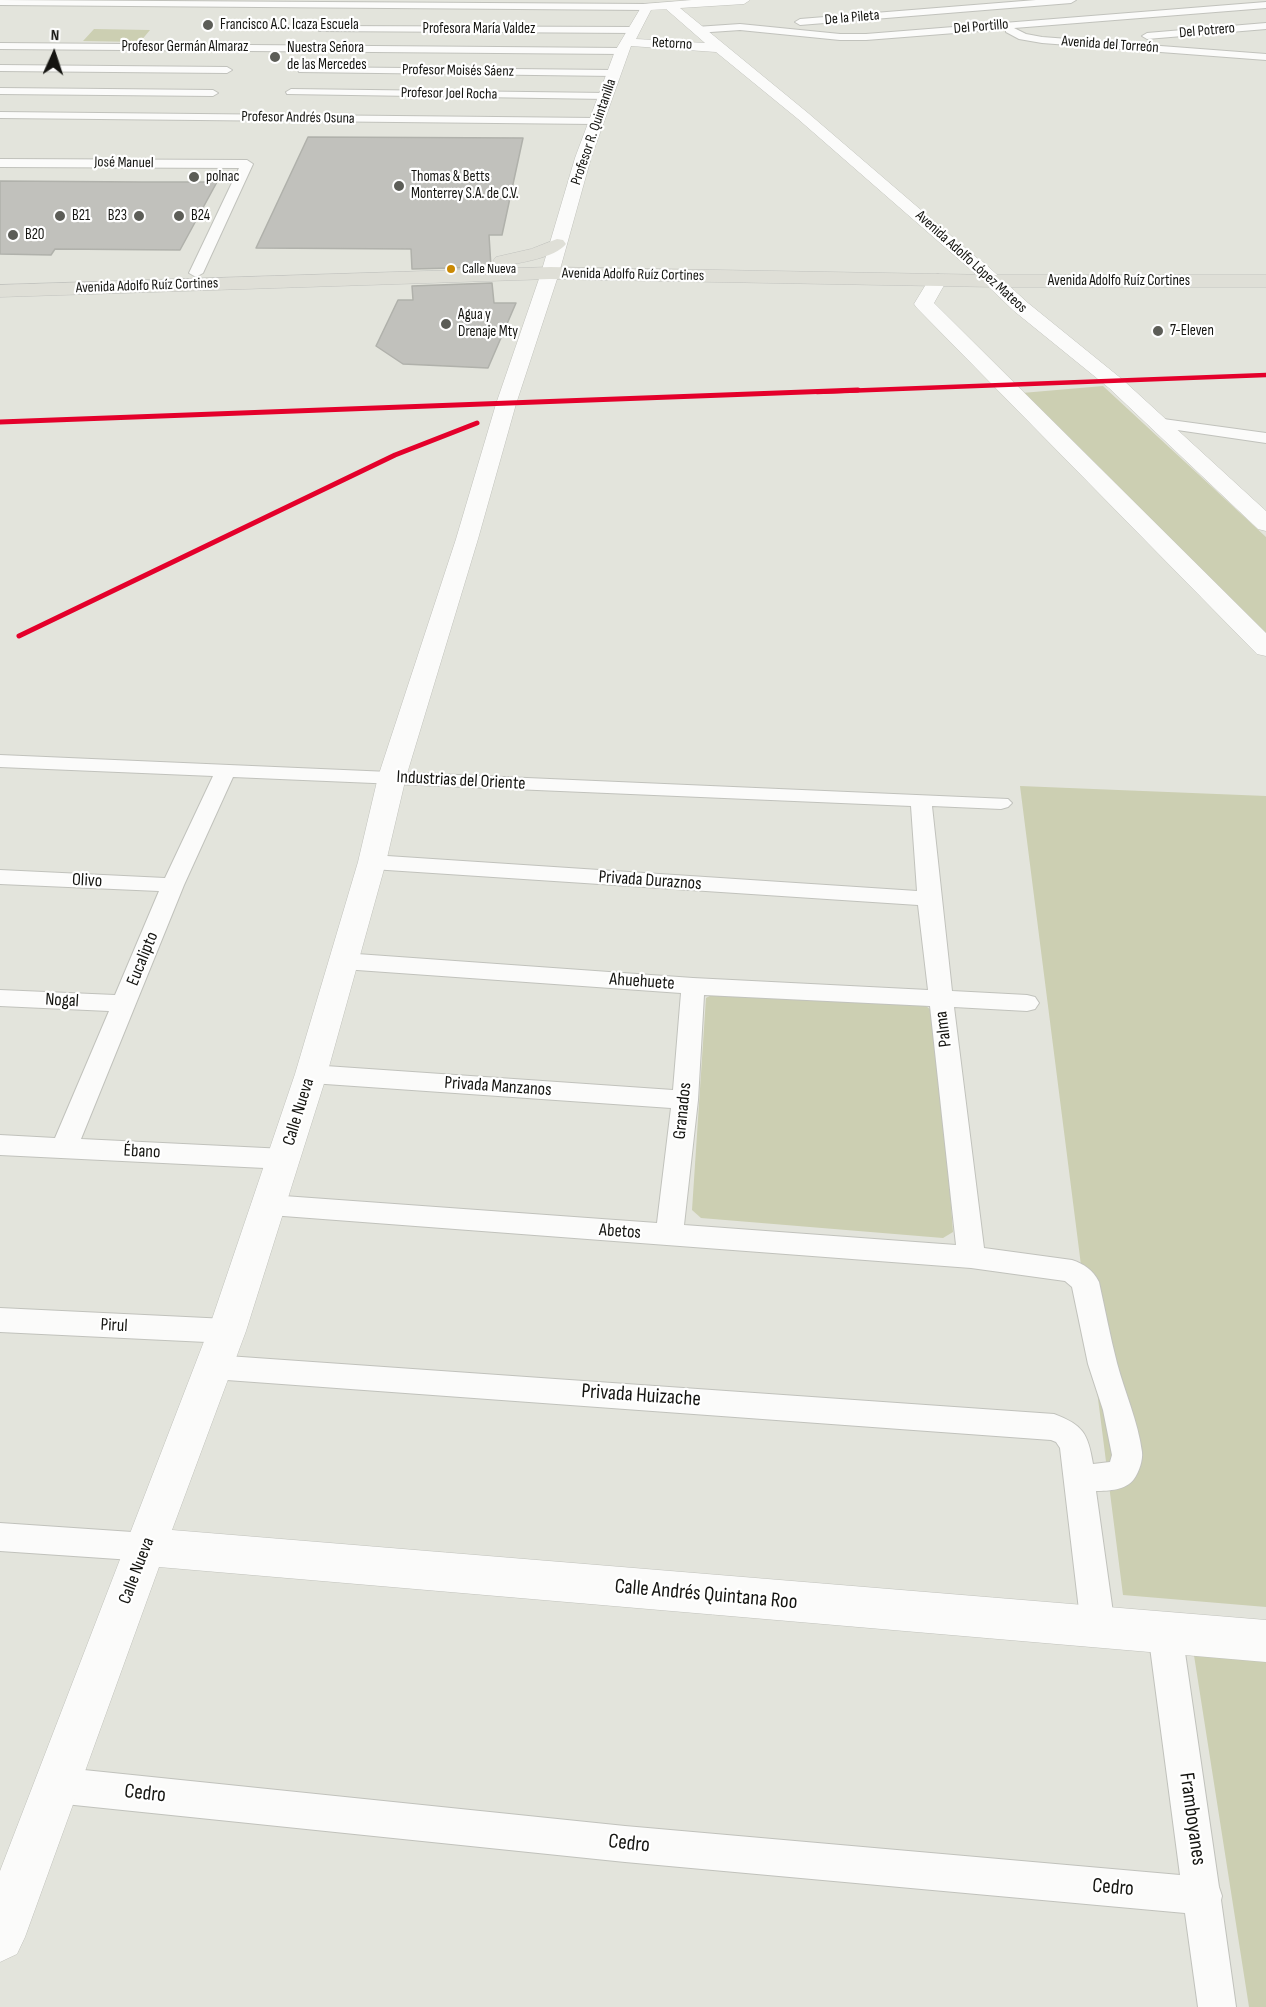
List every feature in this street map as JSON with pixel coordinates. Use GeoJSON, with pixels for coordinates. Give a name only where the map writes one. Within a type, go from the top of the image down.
{"type":"FeatureCollection","features":[{"type":"Feature","properties":{"kind":"main road","name":"Avenida Adolfo Ruíz Cortines"},"geometry":{"type":"LineString","coordinates":[[0,280],[554,260],[1266,270]]}},
{"type":"Feature","properties":{"kind":"main road","name":"Avenida Adolfo Ruíz Cortines"},"geometry":{"type":"LineString","coordinates":[[0,291],[554,260],[857,279],[938,280],[983,266],[1041,281],[1266,281]]}},
{"type":"Feature","properties":{"kind":"main road"},"geometry":{"type":"LineString","coordinates":[[1216,263],[1266,263]]}},
{"type":"Feature","properties":{"kind":"main road"},"geometry":{"type":"LineString","coordinates":[[938,280],[983,266]]}},
{"type":"Feature","properties":{"kind":"main road","name":"Avenida Adolfo López Mateos"},"geometry":{"type":"LineString","coordinates":[[983,266],[1021,307],[1116,384],[1266,524]]}},
{"type":"Feature","properties":{"kind":"main road"},"geometry":{"type":"LineString","coordinates":[[857,279],[898,288],[924,304],[1266,648]]}},
{"type":"Feature","properties":{"kind":"main road","name":"Avenida Adolfo López Mateos"},"geometry":{"type":"LineString","coordinates":[[924,304],[938,280]]}},
{"type":"Feature","properties":{"kind":"main road"},"geometry":{"type":"LineString","coordinates":[[1021,307],[1029,293],[1041,281]]}},
{"type":"Feature","properties":{"kind":"street"},"geometry":{"type":"LineString","coordinates":[[0,2],[159,2],[331,13],[628,3],[647,7],[668,3],[744,0]]}},
{"type":"Feature","properties":{"kind":"street","name":"Avenida del Torreón"},"geometry":{"type":"LineString","coordinates":[[965,0],[1003,25],[1029,38],[1266,57]]}},
{"type":"Feature","properties":{"kind":"street","name":"De la Pileta"},"geometry":{"type":"LineString","coordinates":[[740,27],[1071,0]]}},
{"type":"Feature","properties":{"kind":"street","name":"Avenida Adolfo López Mateos"},"geometry":{"type":"LineString","coordinates":[[668,3],[717,48],[743,65],[983,266]]}},
{"type":"Feature","properties":{"kind":"street","name":"Del Portillo"},"geometry":{"type":"LineString","coordinates":[[696,30],[740,27],[848,37],[1266,5]]}},
{"type":"Feature","properties":{"kind":"street","name":"Profesor R. Quintanilla"},"geometry":{"type":"LineString","coordinates":[[554,260],[595,121],[628,41],[647,7]]}},
{"type":"Feature","properties":{"kind":"street"},"geometry":{"type":"LineString","coordinates":[[281,109],[331,13]]}},
{"type":"Feature","properties":{"kind":"street","name":"Profesora María Valdez"},"geometry":{"type":"LineString","coordinates":[[331,13],[628,41]]}},
{"type":"Feature","properties":{"kind":"street","name":"Del Potrero"},"geometry":{"type":"LineString","coordinates":[[1076,42],[1266,26]]}},
{"type":"Feature","properties":{"kind":"street","name":"Retorno"},"geometry":{"type":"LineString","coordinates":[[628,41],[717,48]]}},
{"type":"Feature","properties":{"kind":"street","name":"Profesor Germán Almaraz"},"geometry":{"type":"LineString","coordinates":[[0,46],[313,48],[628,41]]}},
{"type":"Feature","properties":{"kind":"street"},"geometry":{"type":"LineString","coordinates":[[198,117],[242,47]]}},
{"type":"Feature","properties":{"kind":"street"},"geometry":{"type":"LineString","coordinates":[[0,68],[226,70]]}},
{"type":"Feature","properties":{"kind":"street","name":"Profesor Moisés Sáenz"},"geometry":{"type":"LineString","coordinates":[[303,70],[614,73]]}},
{"type":"Feature","properties":{"kind":"street"},"geometry":{"type":"LineString","coordinates":[[0,91],[213,93]]}},
{"type":"Feature","properties":{"kind":"street","name":"Profesor Joel Rocha"},"geometry":{"type":"LineString","coordinates":[[281,109],[606,96]]}},
{"type":"Feature","properties":{"kind":"street","name":"Profesor Andrés Osuna"},"geometry":{"type":"LineString","coordinates":[[0,115],[198,117],[281,109],[595,121]]}},
{"type":"Feature","properties":{"kind":"street","name":"José Manuel"},"geometry":{"type":"LineString","coordinates":[[0,163],[247,165],[196,273]]}},
{"type":"Feature","properties":{"kind":"street","name":"Calle Nueva"},"geometry":{"type":"LineString","coordinates":[[0,1937],[55,1785],[227,1332],[270,1205],[311,1074],[372,862],[392,777],[467,539],[506,404],[554,260]]}},
{"type":"Feature","properties":{"kind":"street"},"geometry":{"type":"LineString","coordinates":[[1156,423],[1266,438]]}},
{"type":"Feature","properties":{"kind":"street","name":"Industrias del Oriente"},"geometry":{"type":"LineString","coordinates":[[0,761],[1001,803]]}},
{"type":"Feature","properties":{"kind":"street","name":"Eucalipto"},"geometry":{"type":"LineString","coordinates":[[63,1148],[173,885],[206,819],[226,770]]}},
{"type":"Feature","properties":{"kind":"street","name":"Palma"},"geometry":{"type":"LineString","coordinates":[[921,801],[929,899],[971,1257]]}},
{"type":"Feature","properties":{"kind":"street","name":"Privada Duraznos"},"geometry":{"type":"LineString","coordinates":[[372,862],[929,899]]}},
{"type":"Feature","properties":{"kind":"street","name":"Olivo"},"geometry":{"type":"LineString","coordinates":[[0,877],[173,885]]}},
{"type":"Feature","properties":{"kind":"street","name":"Ahuehuete"},"geometry":{"type":"LineString","coordinates":[[343,962],[693,986],[1027,1003]]}},
{"type":"Feature","properties":{"kind":"street","name":"Granados"},"geometry":{"type":"LineString","coordinates":[[669,1236],[685,1100],[693,986]]}},
{"type":"Feature","properties":{"kind":"street","name":"Nogal"},"geometry":{"type":"LineString","coordinates":[[0,998],[125,1004]]}},
{"type":"Feature","properties":{"kind":"street","name":"Privada Manzanos"},"geometry":{"type":"LineString","coordinates":[[311,1074],[685,1100]]}},
{"type":"Feature","properties":{"kind":"street","name":"Ébano"},"geometry":{"type":"LineString","coordinates":[[0,1145],[285,1159]]}},
{"type":"Feature","properties":{"kind":"street","name":"Abetos"},"geometry":{"type":"LineString","coordinates":[[270,1205],[971,1257],[1072,1271],[1085,1282],[1103,1364],[1118,1410],[1127,1455],[1124,1470],[1113,1477],[1079,1478]]}},
{"type":"Feature","properties":{"kind":"street","name":"Pirul"},"geometry":{"type":"LineString","coordinates":[[0,1320],[227,1332]]}},
{"type":"Feature","properties":{"kind":"street","name":"Privada Huizache"},"geometry":{"type":"LineString","coordinates":[[213,1366],[1054,1426],[1067,1433],[1075,1446],[1079,1478]]}},
{"type":"Feature","properties":{"kind":"street"},"geometry":{"type":"LineString","coordinates":[[1079,1478],[1098,1627]]}},
{"type":"Feature","properties":{"kind":"street"},"geometry":{"type":"LineString","coordinates":[[0,1537],[147,1547]]}},
{"type":"Feature","properties":{"kind":"street","name":"Calle Andrés Quintana Roo"},"geometry":{"type":"LineString","coordinates":[[147,1547],[1266,1641]]}},
{"type":"Feature","properties":{"kind":"street","name":"Framboyanes"},"geometry":{"type":"LineString","coordinates":[[1165,1632],[1204,1896],[1217,2007]]}},
{"type":"Feature","properties":{"kind":"street","name":"Cedro"},"geometry":{"type":"LineString","coordinates":[[55,1785],[625,1844],[1204,1896]]}},
{"type":"Feature","properties":{"kind":"green space"},"geometry":{"type":"Polygon","coordinates":[[[94,29],[150,30],[140,42],[83,41],[94,29]]]}},
{"type":"Feature","properties":{"kind":"green space"},"geometry":{"type":"Polygon","coordinates":[[[1103,386],[1266,537],[1266,634],[1022,393],[1103,386]]]}},
{"type":"Feature","properties":{"kind":"green space"},"geometry":{"type":"Polygon","coordinates":[[[1020,786],[1266,796],[1266,1607],[1123,1595],[1020,786]]]}},
{"type":"Feature","properties":{"kind":"green space"},"geometry":{"type":"Polygon","coordinates":[[[717,992],[926,1006],[937,1015],[953,1232],[943,1238],[701,1218],[692,1210],[706,998],[717,992]]]}},
{"type":"Feature","properties":{"kind":"green space"},"geometry":{"type":"Polygon","coordinates":[[[1193,1649],[1266,1654],[1266,2007],[1249,2007],[1193,1649]]]}},
{"type":"Feature","properties":{"kind":"building","name":"Thomas & Betts Monterrey S.A. de C.V."},"geometry":{"type":"Polygon","coordinates":[[[308,137],[523,138],[502,235],[489,235],[491,267],[412,269],[411,249],[256,248],[308,137]]]}},
{"type":"Feature","properties":{"kind":"building"},"geometry":{"type":"Polygon","coordinates":[[[0,181],[217,182],[180,250],[55,249],[51,255],[0,254],[0,181]]]}},
{"type":"Feature","properties":{"kind":"building","name":"Agua y Drenaje Mty"},"geometry":{"type":"Polygon","coordinates":[[[492,283],[494,303],[516,303],[488,368],[403,364],[376,346],[398,300],[413,300],[412,286],[492,283]]]}},
{"type":"Feature","properties":{"kind":"transit line"},"geometry":{"type":"LineString","coordinates":[[0,422],[1266,375]]}},
{"type":"Feature","properties":{"kind":"transit line"},"geometry":{"type":"LineString","coordinates":[[19,636],[395,455],[477,423]]}},
{"type":"Feature","properties":{"kind":"place","name":"Francisco A.C. Icaza Escuela"},"geometry":{"type":"Point","coordinates":[208,25]}},
{"type":"Feature","properties":{"kind":"place","name":"Nuestra Señora de las Mercedes"},"geometry":{"type":"Point","coordinates":[275,57]}},
{"type":"Feature","properties":{"kind":"place","name":"polnac"},"geometry":{"type":"Point","coordinates":[194,177]}},
{"type":"Feature","properties":{"kind":"place","name":"Thomas & Betts Monterrey S.A. de C.V."},"geometry":{"type":"Point","coordinates":[399,186]}},
{"type":"Feature","properties":{"kind":"place","name":"B21"},"geometry":{"type":"Point","coordinates":[60,216]}},
{"type":"Feature","properties":{"kind":"place","name":"B23"},"geometry":{"type":"Point","coordinates":[139,216]}},
{"type":"Feature","properties":{"kind":"place","name":"B24"},"geometry":{"type":"Point","coordinates":[179,216]}},
{"type":"Feature","properties":{"kind":"place","name":"B20"},"geometry":{"type":"Point","coordinates":[13,235]}},
{"type":"Feature","properties":{"kind":"place","name":"Calle Nueva"},"geometry":{"type":"Point","coordinates":[451,269]}},
{"type":"Feature","properties":{"kind":"place","name":"Agua y Drenaje Mty"},"geometry":{"type":"Point","coordinates":[446,324]}},
{"type":"Feature","properties":{"kind":"place","name":"7-Eleven"},"geometry":{"type":"Point","coordinates":[1158,331]}}]}
